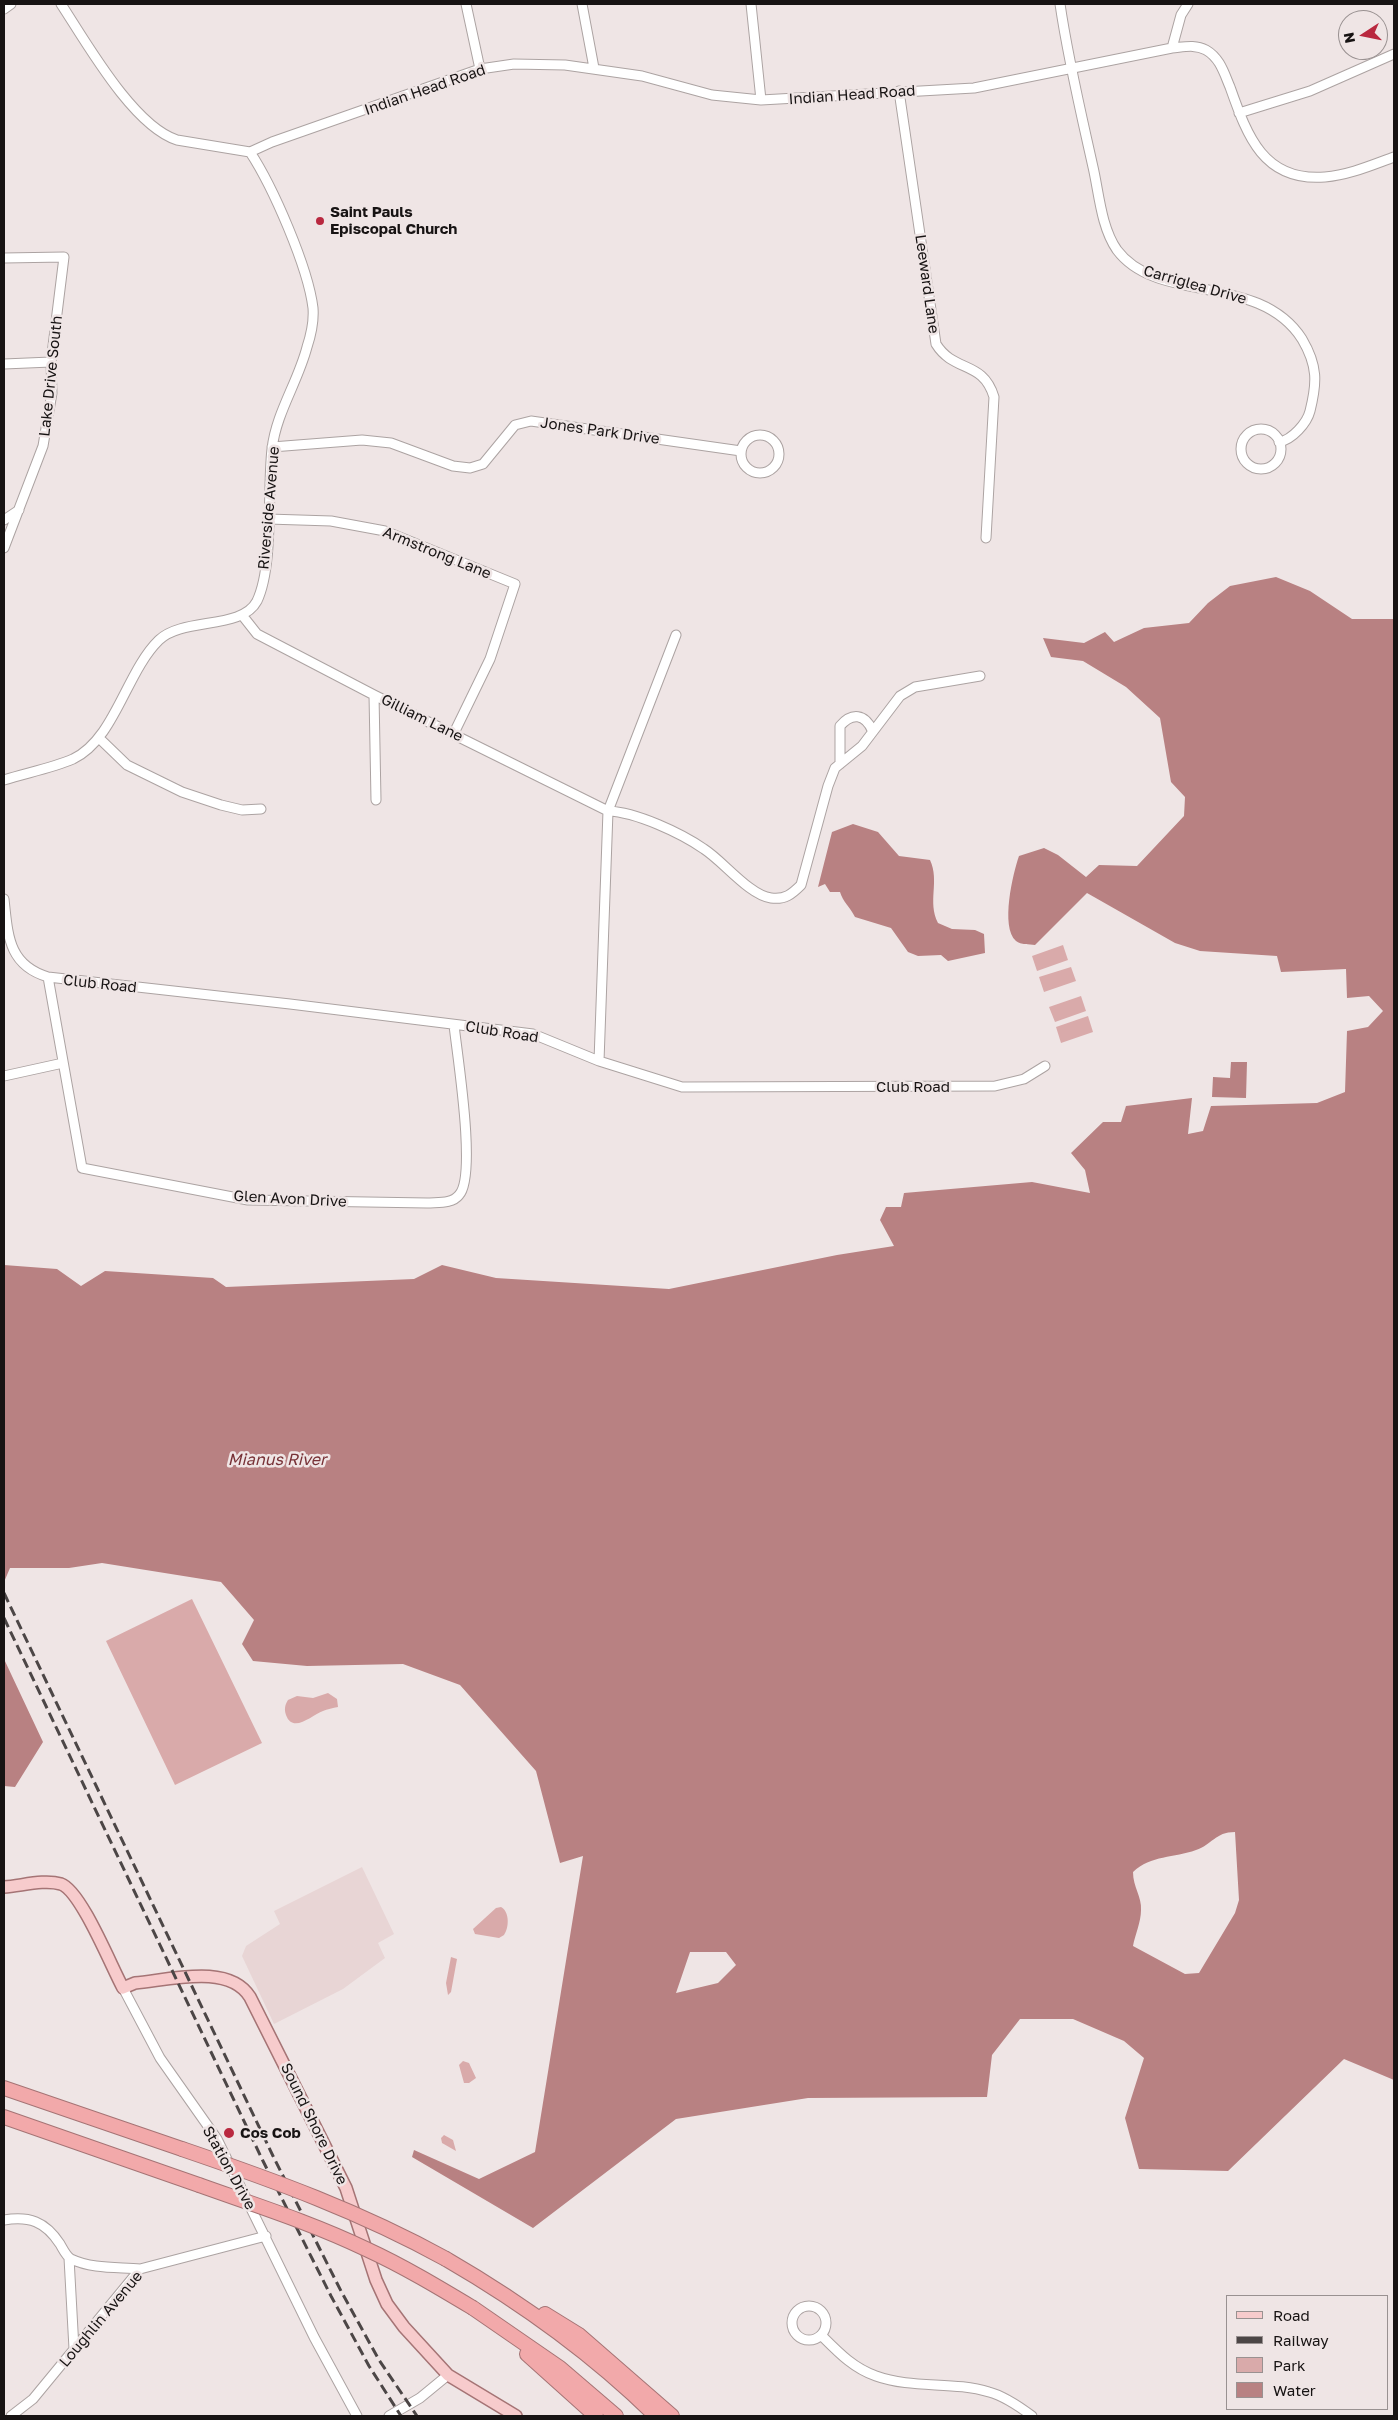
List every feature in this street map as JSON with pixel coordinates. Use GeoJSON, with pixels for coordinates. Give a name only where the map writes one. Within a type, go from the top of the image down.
{"type":"FeatureCollection","features":[{"type":"Feature","properties":{"kind":"highway"},"geometry":{"type":"LineString","coordinates":[[4,2088],[286,2185],[351,2211],[446,2259],[560,2322],[579,2335],[672,2416]]}},
{"type":"Feature","properties":{"kind":"highway"},"geometry":{"type":"LineString","coordinates":[[4,2117],[301,2221],[365,2248],[428,2281],[473,2308],[552,2363],[616,2416]]}},
{"type":"Feature","properties":{"kind":"highway"},"geometry":{"type":"LineString","coordinates":[[476,2276],[563,2336],[618,2380],[656,2416]]}},
{"type":"Feature","properties":{"kind":"highway"},"geometry":{"type":"LineString","coordinates":[[473,2308],[596,2416]]}},
{"type":"Feature","properties":{"kind":"main road","name":"Station Drive"},"geometry":{"type":"LineString","coordinates":[[4,1887],[53,1883],[68,1888],[76,1897],[123,1988]]}},
{"type":"Feature","properties":{"kind":"main road","name":"Sound Shore Drive"},"geometry":{"type":"LineString","coordinates":[[123,1988],[134,1983],[211,1976],[234,1981],[248,1993],[346,2188],[376,2280],[387,2304],[404,2327],[448,2375],[516,2416]]}},
{"type":"Feature","properties":{"kind":"street"},"geometry":{"type":"LineString","coordinates":[[4,9],[11,4]]}},
{"type":"Feature","properties":{"kind":"street"},"geometry":{"type":"LineString","coordinates":[[61,4],[117,87],[131,105],[156,129],[167,137],[177,140],[250,152]]}},
{"type":"Feature","properties":{"kind":"street"},"geometry":{"type":"LineString","coordinates":[[466,4],[480,69]]}},
{"type":"Feature","properties":{"kind":"street"},"geometry":{"type":"LineString","coordinates":[[582,4],[594,68]]}},
{"type":"Feature","properties":{"kind":"street"},"geometry":{"type":"LineString","coordinates":[[751,4],[761,100]]}},
{"type":"Feature","properties":{"kind":"street","name":"Carriglea Drive"},"geometry":{"type":"LineString","coordinates":[[1060,4],[1071,70],[1104,219],[1109,235],[1126,261],[1156,277],[1256,302],[1291,324],[1310,353],[1316,383],[1308,417],[1293,435],[1279,442]]}},
{"type":"Feature","properties":{"kind":"street"},"geometry":{"type":"LineString","coordinates":[[1172,48],[1181,15],[1188,4]]}},
{"type":"Feature","properties":{"kind":"street","name":"Indian Head Road"},"geometry":{"type":"LineString","coordinates":[[250,152],[272,142],[480,69],[514,64],[540,63],[594,68],[642,76],[712,95],[761,100],[974,88],[1071,70],[1172,48],[1193,46],[1204,49],[1214,56],[1223,69],[1252,142],[1272,163],[1294,174],[1307,177],[1339,175],[1394,157]]}},
{"type":"Feature","properties":{"kind":"street"},"geometry":{"type":"LineString","coordinates":[[1239,113],[1310,90],[1394,54]]}},
{"type":"Feature","properties":{"kind":"street","name":"Leeward Lane"},"geometry":{"type":"LineString","coordinates":[[899,91],[936,344],[946,358],[982,376],[990,384],[994,397],[986,538]]}},
{"type":"Feature","properties":{"kind":"street","name":"Riverside Avenue"},"geometry":{"type":"LineString","coordinates":[[242,615],[256,602],[264,574],[272,447],[278,424],[307,349],[313,321],[310,288],[297,252],[260,167],[250,152]]}},
{"type":"Feature","properties":{"kind":"street","name":"Lake Drive South"},"geometry":{"type":"LineString","coordinates":[[4,258],[64,258],[51,362],[52,393],[43,446],[4,548]]}},
{"type":"Feature","properties":{"kind":"street"},"geometry":{"type":"LineString","coordinates":[[4,364],[51,362]]}},
{"type":"Feature","properties":{"kind":"street","name":"Jones Park Drive"},"geometry":{"type":"LineString","coordinates":[[272,447],[362,440],[391,443],[453,466],[470,468],[483,464],[515,425],[531,421],[741,451]]}},
{"type":"Feature","properties":{"kind":"street"},"geometry":{"type":"LineString","coordinates":[[1258,429],[1274,434],[1279,442],[1278,459],[1272,466],[1264,469],[1255,468],[1247,464],[1242,456],[1243,439],[1249,433],[1258,429]]}},
{"type":"Feature","properties":{"kind":"street"},"geometry":{"type":"LineString","coordinates":[[763,436],[775,443],[778,458],[770,470],[756,473],[744,465],[741,451],[749,439],[763,436]]}},
{"type":"Feature","properties":{"kind":"street"},"geometry":{"type":"LineString","coordinates":[[4,520],[19,510]]}},
{"type":"Feature","properties":{"kind":"street","name":"Armstrong Lane"},"geometry":{"type":"LineString","coordinates":[[268,519],[331,521],[385,531],[514,584],[490,659],[454,733]]}},
{"type":"Feature","properties":{"kind":"street"},"geometry":{"type":"LineString","coordinates":[[4,780],[73,759],[86,750],[99,738],[143,660],[160,639],[176,630],[242,615]]}},
{"type":"Feature","properties":{"kind":"street","name":"Gilliam Lane"},"geometry":{"type":"LineString","coordinates":[[242,615],[257,634],[374,695],[608,811],[624,812],[673,832],[704,848],[758,894],[772,898],[790,896],[801,885],[828,786],[835,768],[840,764]]}},
{"type":"Feature","properties":{"kind":"street"},"geometry":{"type":"LineString","coordinates":[[599,1061],[608,811],[676,635]]}},
{"type":"Feature","properties":{"kind":"street"},"geometry":{"type":"LineString","coordinates":[[840,764],[862,746],[872,730],[900,696],[915,687],[980,676]]}},
{"type":"Feature","properties":{"kind":"street"},"geometry":{"type":"LineString","coordinates":[[374,695],[376,800]]}},
{"type":"Feature","properties":{"kind":"street"},"geometry":{"type":"LineString","coordinates":[[840,764],[840,726],[846,719],[853,716],[862,716],[868,721],[872,730]]}},
{"type":"Feature","properties":{"kind":"street"},"geometry":{"type":"LineString","coordinates":[[99,738],[127,765],[182,792],[242,810],[261,810]]}},
{"type":"Feature","properties":{"kind":"street","name":"Club Road"},"geometry":{"type":"LineString","coordinates":[[4,899],[15,955],[28,969],[48,977],[533,1034],[599,1061],[682,1087],[995,1086],[1024,1079],[1045,1066]]}},
{"type":"Feature","properties":{"kind":"street","name":"Glen Avon Drive"},"geometry":{"type":"LineString","coordinates":[[48,977],[82,1168],[248,1200],[338,1203],[451,1201],[460,1194],[464,1183],[467,1150],[454,1025]]}},
{"type":"Feature","properties":{"kind":"street"},"geometry":{"type":"LineString","coordinates":[[4,1076],[63,1063]]}},
{"type":"Feature","properties":{"kind":"street","name":"Station Drive"},"geometry":{"type":"LineString","coordinates":[[123,1988],[160,2058],[217,2139],[314,2337],[357,2416]]}},
{"type":"Feature","properties":{"kind":"street"},"geometry":{"type":"LineString","coordinates":[[4,2220],[23,2218],[37,2222],[52,2233],[69,2258],[74,2349]]}},
{"type":"Feature","properties":{"kind":"street","name":"Loughlin Avenue"},"geometry":{"type":"LineString","coordinates":[[11,2416],[33,2399],[140,2269],[266,2236]]}},
{"type":"Feature","properties":{"kind":"street"},"geometry":{"type":"LineString","coordinates":[[69,2258],[98,2266],[140,2269]]}},
{"type":"Feature","properties":{"kind":"street"},"geometry":{"type":"LineString","coordinates":[[821,2335],[848,2361],[875,2376],[909,2383],[988,2392],[1002,2397],[1032,2416]]}},
{"type":"Feature","properties":{"kind":"street"},"geometry":{"type":"LineString","coordinates":[[389,2416],[420,2398],[448,2375]]}},
{"type":"Feature","properties":{"kind":"shaded area"},"geometry":{"type":"Polygon","coordinates":[[[362,1867],[394,1934],[378,1943],[385,1958],[343,1989],[274,2024],[242,1956],[246,1946],[280,1924],[274,1911],[362,1867]]]}},
{"type":"Feature","properties":{"kind":"green space"},"geometry":{"type":"Polygon","coordinates":[[[1063,945],[1068,960],[1037,971],[1032,956],[1063,945]]]}},
{"type":"Feature","properties":{"kind":"green space"},"geometry":{"type":"Polygon","coordinates":[[[1071,967],[1076,981],[1044,992],[1039,977],[1071,967]]]}},
{"type":"Feature","properties":{"kind":"green space"},"geometry":{"type":"Polygon","coordinates":[[[1081,996],[1086,1011],[1055,1022],[1049,1007],[1081,996]]]}},
{"type":"Feature","properties":{"kind":"green space"},"geometry":{"type":"Polygon","coordinates":[[[1088,1016],[1093,1032],[1061,1043],[1056,1027],[1088,1016]]]}},
{"type":"Feature","properties":{"kind":"green space"},"geometry":{"type":"Polygon","coordinates":[[[192,1599],[262,1743],[175,1785],[106,1641],[192,1599]]]}},
{"type":"Feature","properties":{"kind":"green space"},"geometry":{"type":"Polygon","coordinates":[[[328,1693],[337,1699],[338,1707],[325,1710],[303,1722],[293,1723],[289,1720],[285,1711],[288,1700],[297,1696],[313,1698],[328,1693]]]}},
{"type":"Feature","properties":{"kind":"green space"},"geometry":{"type":"Polygon","coordinates":[[[501,1907],[506,1912],[508,1920],[504,1935],[499,1938],[475,1934],[473,1929],[496,1908],[501,1907]]]}},
{"type":"Feature","properties":{"kind":"green space"},"geometry":{"type":"Polygon","coordinates":[[[451,1957],[457,1959],[451,1992],[448,1995],[446,1983],[451,1957]]]}},
{"type":"Feature","properties":{"kind":"green space"},"geometry":{"type":"Polygon","coordinates":[[[463,2061],[469,2063],[476,2078],[469,2083],[464,2083],[459,2065],[463,2061]]]}},
{"type":"Feature","properties":{"kind":"green space"},"geometry":{"type":"Polygon","coordinates":[[[444,2135],[453,2140],[456,2151],[442,2143],[441,2138],[444,2135]]]}},
{"type":"Feature","properties":{"kind":"water","name":"Mianus River"},"geometry":{"type":"Polygon","coordinates":[[[1276,577],[1310,591],[1352,619],[1394,619],[1394,2080],[1344,2059],[1228,2171],[1139,2169],[1125,2118],[1144,2058],[1124,2041],[1073,2019],[1020,2019],[992,2055],[987,2097],[808,2098],[676,2119],[533,2228],[412,2157],[414,2150],[479,2179],[535,2152],[583,1856],[560,1863],[536,1771],[460,1685],[403,1664],[307,1666],[253,1661],[242,1644],[254,1620],[221,1582],[102,1563],[69,1568],[10,1568],[4,1582],[4,1265],[57,1269],[81,1286],[105,1271],[213,1278],[226,1287],[414,1279],[442,1265],[496,1278],[669,1289],[837,1255],[894,1246],[880,1220],[886,1207],[901,1207],[904,1193],[1032,1182],[1090,1193],[1085,1170],[1071,1153],[1103,1122],[1121,1122],[1126,1106],[1192,1098],[1188,1134],[1203,1131],[1211,1106],[1317,1103],[1345,1092],[1347,1031],[1368,1027],[1383,1011],[1369,996],[1347,998],[1346,969],[1281,972],[1277,956],[1200,951],[1175,943],[1087,893],[1035,945],[1018,942],[1011,934],[1008,912],[1009,900],[1019,856],[1044,848],[1058,855],[1086,877],[1099,865],[1137,866],[1184,816],[1185,797],[1171,782],[1160,718],[1126,687],[1083,661],[1051,657],[1043,638],[1084,643],[1105,632],[1114,642],[1144,628],[1189,623],[1208,603],[1230,586],[1276,577]],[[1235,1832],[1218,1836],[1201,1848],[1188,1853],[1147,1863],[1133,1872],[1141,1910],[1133,1946],[1185,1974],[1199,1973],[1235,1913],[1239,1900],[1235,1832]],[[690,1952],[676,1993],[718,1983],[736,1965],[726,1952],[690,1952]]]}},
{"type":"Feature","properties":{"kind":"water"},"geometry":{"type":"Polygon","coordinates":[[[853,824],[878,832],[899,856],[930,860],[934,876],[935,915],[938,923],[952,929],[975,930],[984,934],[985,953],[948,961],[941,955],[918,956],[908,952],[891,928],[855,917],[840,892],[830,892],[825,884],[818,887],[832,832],[853,824]]]}},
{"type":"Feature","properties":{"kind":"water"},"geometry":{"type":"Polygon","coordinates":[[[1231,1062],[1247,1062],[1246,1098],[1212,1097],[1213,1077],[1230,1078],[1231,1062]]]}},
{"type":"Feature","properties":{"kind":"water"},"geometry":{"type":"Polygon","coordinates":[[[4,1659],[43,1742],[15,1787],[4,1786],[4,1659]]]}},
{"type":"Feature","properties":{"kind":"railway"},"geometry":{"type":"LineString","coordinates":[[4,1593],[273,2156],[341,2291],[379,2360],[417,2416]]}},
{"type":"Feature","properties":{"kind":"railway"},"geometry":{"type":"LineString","coordinates":[[4,1618],[263,2161],[331,2296],[369,2366],[401,2416]]}},
{"type":"Feature","properties":{"kind":"place","name":"Saint Pauls Episcopal Church"},"geometry":{"type":"Point","coordinates":[320,221]}},
{"type":"Feature","properties":{"kind":"place","name":"Cos Cob"},"geometry":{"type":"Point","coordinates":[229,2133]}}]}
